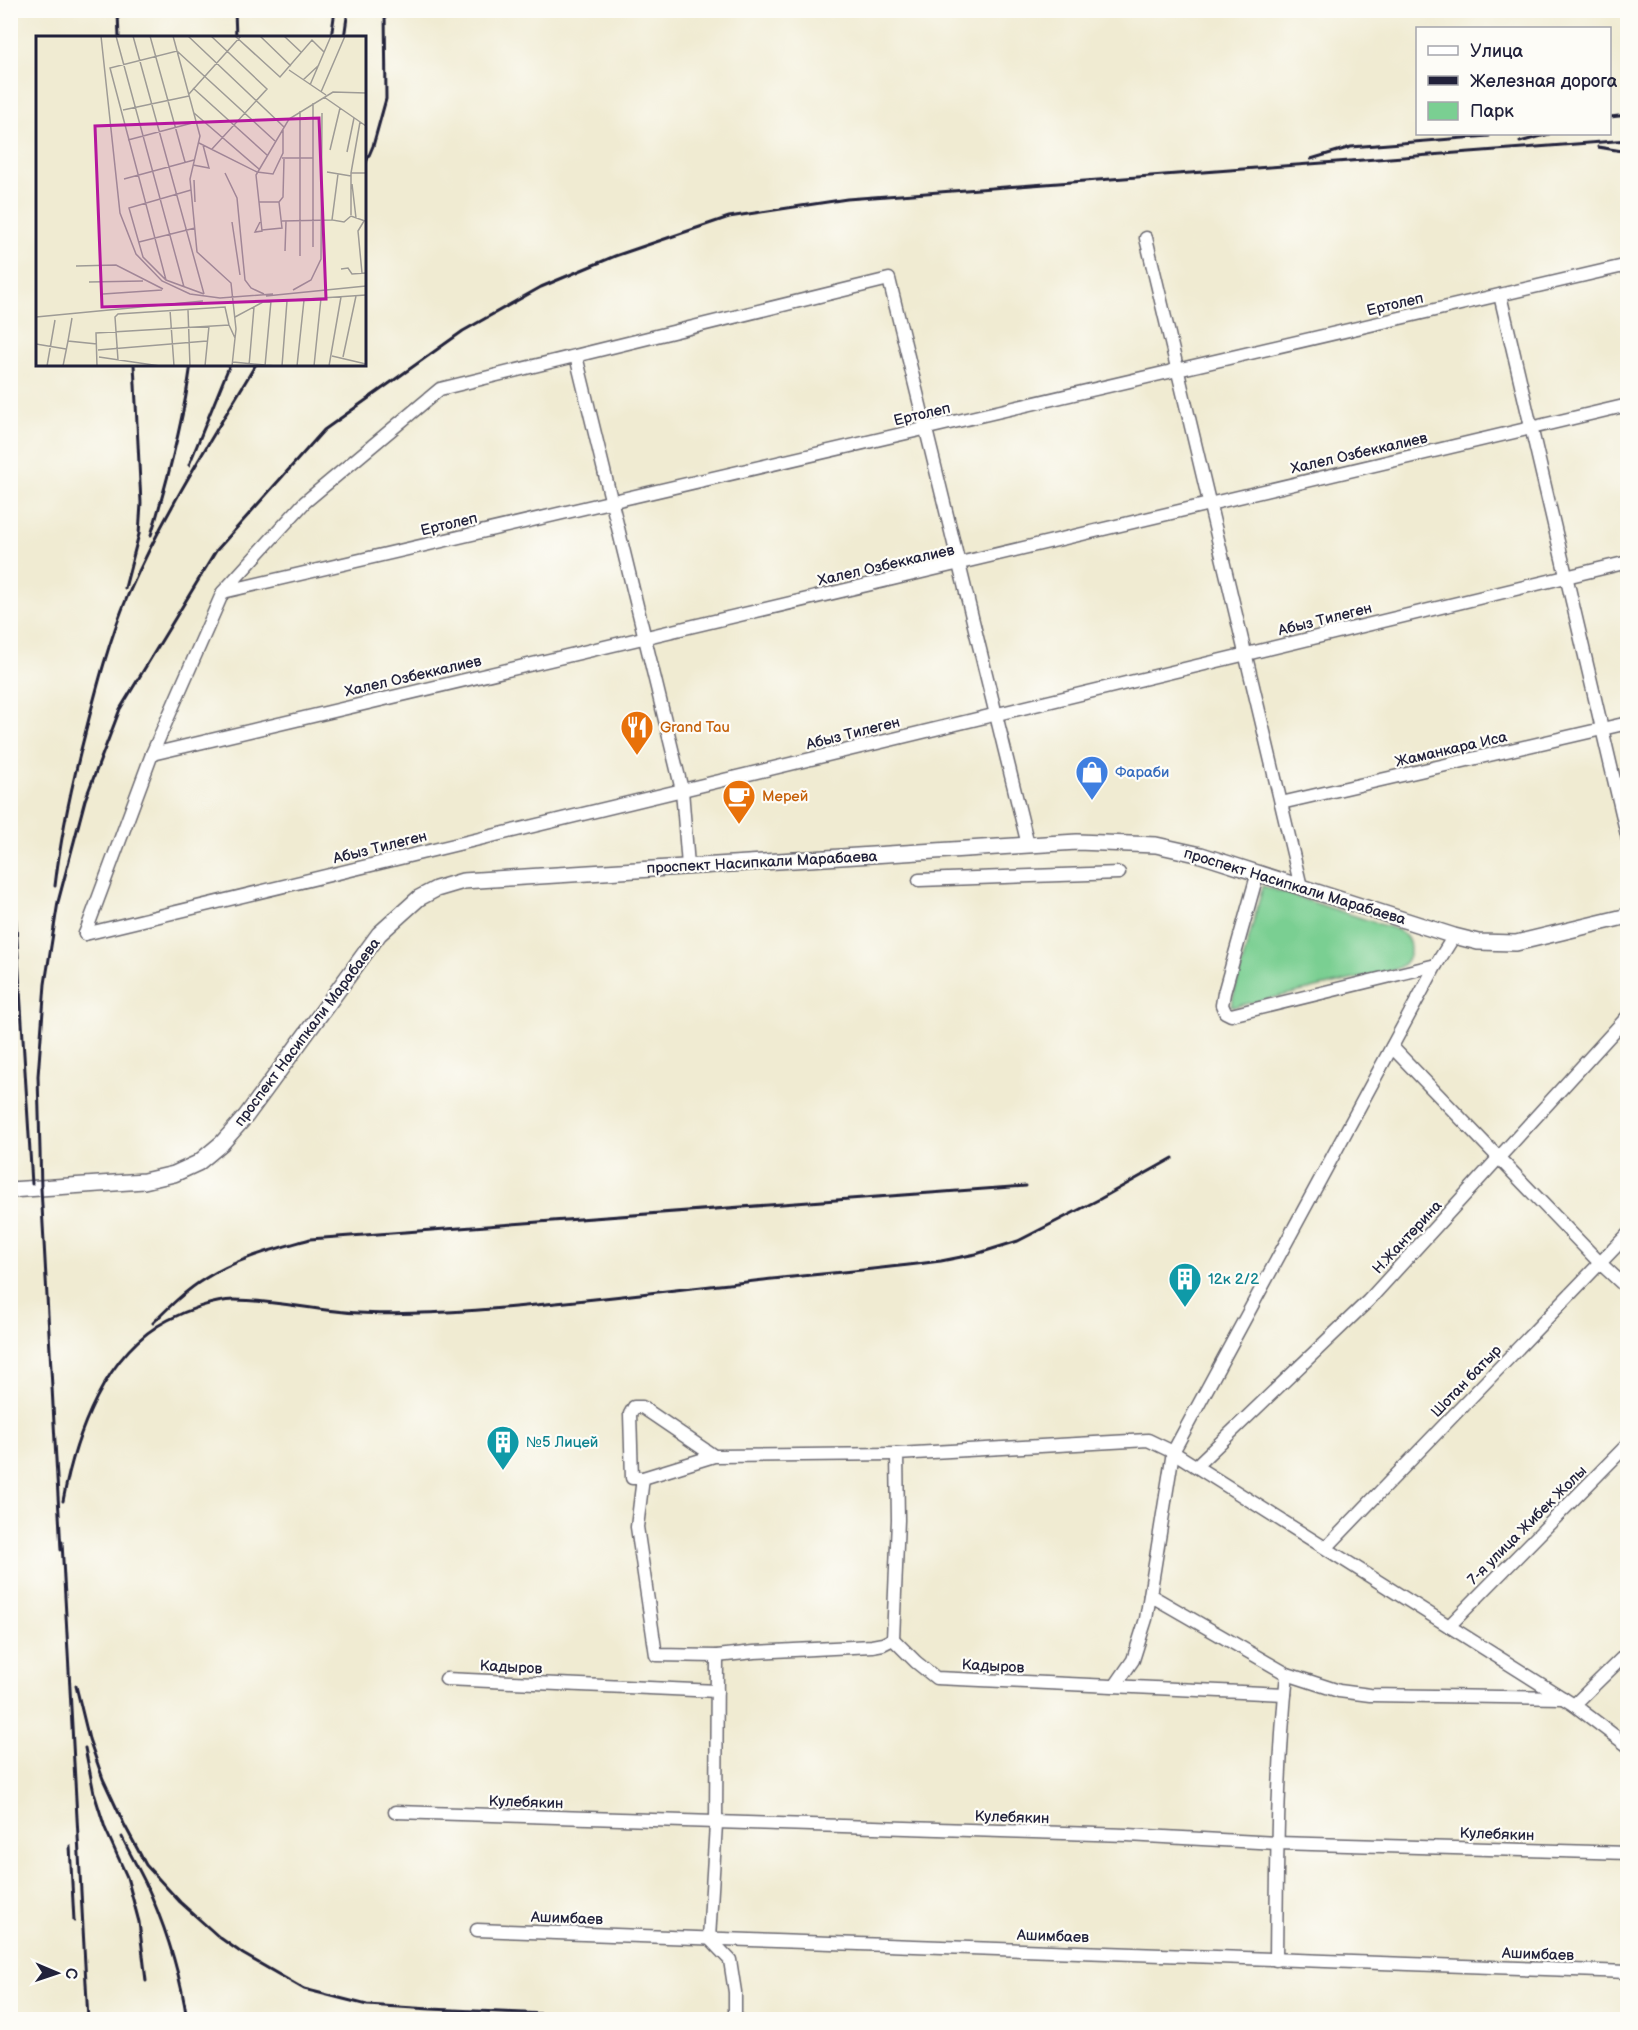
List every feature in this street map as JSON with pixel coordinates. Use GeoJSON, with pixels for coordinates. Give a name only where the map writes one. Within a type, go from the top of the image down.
{"type":"FeatureCollection","features":[{"type":"Feature","properties":{"kind":"main road","name":"проспект Насипкали Марабаева"},"geometry":{"type":"LineString","coordinates":[[10,1190],[144,1181],[174,1174],[198,1162],[222,1143],[246,1116],[379,934],[410,905],[436,889],[463,881],[1077,842],[1155,845],[1201,855],[1478,942],[1516,943],[1628,916]]}},
{"type":"Feature","properties":{"kind":"street"},"geometry":{"type":"LineString","coordinates":[[1146,238],[1301,887]]}},
{"type":"Feature","properties":{"kind":"street","name":"Ертолеп"},"geometry":{"type":"LineString","coordinates":[[223,592],[1628,265]]}},
{"type":"Feature","properties":{"kind":"street"},"geometry":{"type":"LineString","coordinates":[[152,754],[223,592],[305,502],[440,389],[889,279],[1028,845]]}},
{"type":"Feature","properties":{"kind":"street"},"geometry":{"type":"LineString","coordinates":[[1500,294],[1628,839]]}},
{"type":"Feature","properties":{"kind":"street"},"geometry":{"type":"LineString","coordinates":[[576,356],[682,790],[688,866]]}},
{"type":"Feature","properties":{"kind":"street","name":"Халел Озбеккалиев"},"geometry":{"type":"LineString","coordinates":[[152,754],[1628,405]]}},
{"type":"Feature","properties":{"kind":"street","name":"Абыз Тилеген"},"geometry":{"type":"LineString","coordinates":[[152,754],[85,934],[1628,562]]}},
{"type":"Feature","properties":{"kind":"street","name":"Жаманкара Иса"},"geometry":{"type":"LineString","coordinates":[[1281,803],[1628,723]]}},
{"type":"Feature","properties":{"kind":"street"},"geometry":{"type":"LineString","coordinates":[[1258,872],[1224,993],[1222,1005],[1225,1012],[1231,1015],[1436,965]]}},
{"type":"Feature","properties":{"kind":"street"},"geometry":{"type":"LineString","coordinates":[[919,880],[1119,873]]}},
{"type":"Feature","properties":{"kind":"street"},"geometry":{"type":"LineString","coordinates":[[1115,1686],[1133,1660],[1146,1619],[1173,1452],[1436,965],[1454,936]]}},
{"type":"Feature","properties":{"kind":"street","name":"Н.Жантөрина"},"geometry":{"type":"LineString","coordinates":[[1196,1466],[1368,1301],[1628,1016]]}},
{"type":"Feature","properties":{"kind":"street"},"geometry":{"type":"LineString","coordinates":[[1392,1047],[1600,1263],[1628,1289]]}},
{"type":"Feature","properties":{"kind":"street","name":"Шотан батыр"},"geometry":{"type":"LineString","coordinates":[[1326,1548],[1628,1234]]}},
{"type":"Feature","properties":{"kind":"street"},"geometry":{"type":"LineString","coordinates":[[714,1456],[642,1407],[634,1407],[630,1414],[632,1478],[643,1478],[714,1456],[897,1454],[1148,1440],[1196,1466],[1574,1705],[1628,1746]]}},
{"type":"Feature","properties":{"kind":"street","name":"7-я улица Жибек Жолы"},"geometry":{"type":"LineString","coordinates":[[1449,1626],[1628,1444]]}},
{"type":"Feature","properties":{"kind":"street"},"geometry":{"type":"LineString","coordinates":[[643,1478],[637,1527],[656,1655],[717,1656],[873,1646],[894,1639],[898,1521],[897,1454]]}},
{"type":"Feature","properties":{"kind":"street"},"geometry":{"type":"LineString","coordinates":[[1150,1595],[1287,1674],[1339,1691],[1370,1695],[1563,1698]]}},
{"type":"Feature","properties":{"kind":"street","name":"Кадыров"},"geometry":{"type":"LineString","coordinates":[[894,1639],[916,1662],[936,1678],[1285,1694]]}},
{"type":"Feature","properties":{"kind":"street"},"geometry":{"type":"LineString","coordinates":[[1574,1705],[1628,1652]]}},
{"type":"Feature","properties":{"kind":"street"},"geometry":{"type":"LineString","coordinates":[[717,1656],[716,1824],[709,1938],[730,1960],[735,1992],[735,2019]]}},
{"type":"Feature","properties":{"kind":"street"},"geometry":{"type":"LineString","coordinates":[[1276,1960],[1277,1843],[1287,1674]]}},
{"type":"Feature","properties":{"kind":"street","name":"Кадыров"},"geometry":{"type":"LineString","coordinates":[[446,1679],[717,1691]]}},
{"type":"Feature","properties":{"kind":"street","name":"Кулебякин"},"geometry":{"type":"LineString","coordinates":[[395,1812],[1628,1853]]}},
{"type":"Feature","properties":{"kind":"street","name":"Ашимбаев"},"geometry":{"type":"LineString","coordinates":[[477,1930],[1628,1972]]}},
{"type":"Feature","properties":{"kind":"green space"},"geometry":{"type":"Polygon","coordinates":[[[1263,886],[1398,930],[1410,945],[1408,957],[1394,970],[1233,1007],[1231,1005],[1263,886]]]}},
{"type":"Feature","properties":{"kind":"railway"},"geometry":{"type":"LineString","coordinates":[[235,10],[236,36]]}},
{"type":"Feature","properties":{"kind":"railway"},"geometry":{"type":"LineString","coordinates":[[331,36],[335,10]]}},
{"type":"Feature","properties":{"kind":"railway"},"geometry":{"type":"LineString","coordinates":[[344,36],[348,10]]}},
{"type":"Feature","properties":{"kind":"railway"},"geometry":{"type":"LineString","coordinates":[[366,162],[386,99],[385,10]]}},
{"type":"Feature","properties":{"kind":"railway"},"geometry":{"type":"LineString","coordinates":[[118,13],[119,36]]}},
{"type":"Feature","properties":{"kind":"railway"},"geometry":{"type":"LineString","coordinates":[[1611,117],[1628,115]]}},
{"type":"Feature","properties":{"kind":"railway"},"geometry":{"type":"LineString","coordinates":[[1520,142],[1545,135]]}},
{"type":"Feature","properties":{"kind":"railway"},"geometry":{"type":"LineString","coordinates":[[1311,159],[1351,147],[1489,136]]}},
{"type":"Feature","properties":{"kind":"railway"},"geometry":{"type":"LineString","coordinates":[[61,1550],[41,1188],[38,1076],[45,984],[58,902],[85,800],[120,709],[216,551],[324,430],[463,331],[541,287],[615,256],[729,217],[847,199],[1628,140]]}},
{"type":"Feature","properties":{"kind":"railway"},"geometry":{"type":"LineString","coordinates":[[1598,147],[1628,152]]}},
{"type":"Feature","properties":{"kind":"railway"},"geometry":{"type":"LineString","coordinates":[[125,588],[139,534],[141,503],[134,366]]}},
{"type":"Feature","properties":{"kind":"railway"},"geometry":{"type":"LineString","coordinates":[[151,535],[174,451],[191,366]]}},
{"type":"Feature","properties":{"kind":"railway"},"geometry":{"type":"LineString","coordinates":[[189,465],[229,366]]}},
{"type":"Feature","properties":{"kind":"railway"},"geometry":{"type":"LineString","coordinates":[[55,886],[76,772],[99,681],[121,612],[156,536],[255,366]]}},
{"type":"Feature","properties":{"kind":"railway"},"geometry":{"type":"LineString","coordinates":[[10,828],[32,1184]]}},
{"type":"Feature","properties":{"kind":"railway"},"geometry":{"type":"LineString","coordinates":[[63,1501],[68,1476],[85,1424],[110,1374],[146,1334],[168,1320],[200,1307],[234,1300],[359,1313],[464,1311],[941,1261],[976,1254],[1018,1241],[1173,1158]]}},
{"type":"Feature","properties":{"kind":"railway"},"geometry":{"type":"LineString","coordinates":[[153,1323],[185,1293],[218,1271],[257,1255],[310,1239],[1026,1186]]}},
{"type":"Feature","properties":{"kind":"railway"},"geometry":{"type":"LineString","coordinates":[[62,1542],[88,2020]]}},
{"type":"Feature","properties":{"kind":"railway"},"geometry":{"type":"LineString","coordinates":[[76,1686],[89,1739],[103,1779],[146,1865],[180,1902],[219,1937],[243,1954],[304,1989],[367,2005],[637,2018],[749,2020]]}},
{"type":"Feature","properties":{"kind":"railway"},"geometry":{"type":"LineString","coordinates":[[85,1748],[94,1793],[105,1828],[127,1877],[139,1922],[146,1981]]}},
{"type":"Feature","properties":{"kind":"railway"},"geometry":{"type":"LineString","coordinates":[[122,1837],[148,1888],[163,1925],[173,1956],[187,2020]]}},
{"type":"Feature","properties":{"kind":"railway"},"geometry":{"type":"LineString","coordinates":[[70,1846],[74,1921]]}},
{"type":"Feature","properties":{"kind":"place","name":"Grand Tau"},"geometry":{"type":"Point","coordinates":[637,756]}},
{"type":"Feature","properties":{"kind":"place","name":"Фараби"},"geometry":{"type":"Point","coordinates":[1092,801]}},
{"type":"Feature","properties":{"kind":"place","name":"Мерей"},"geometry":{"type":"Point","coordinates":[739,825]}},
{"type":"Feature","properties":{"kind":"place","name":"12к 2/2"},"geometry":{"type":"Point","coordinates":[1185,1308]}},
{"type":"Feature","properties":{"kind":"place","name":"№5 Лицей"},"geometry":{"type":"Point","coordinates":[503,1471]}}]}
